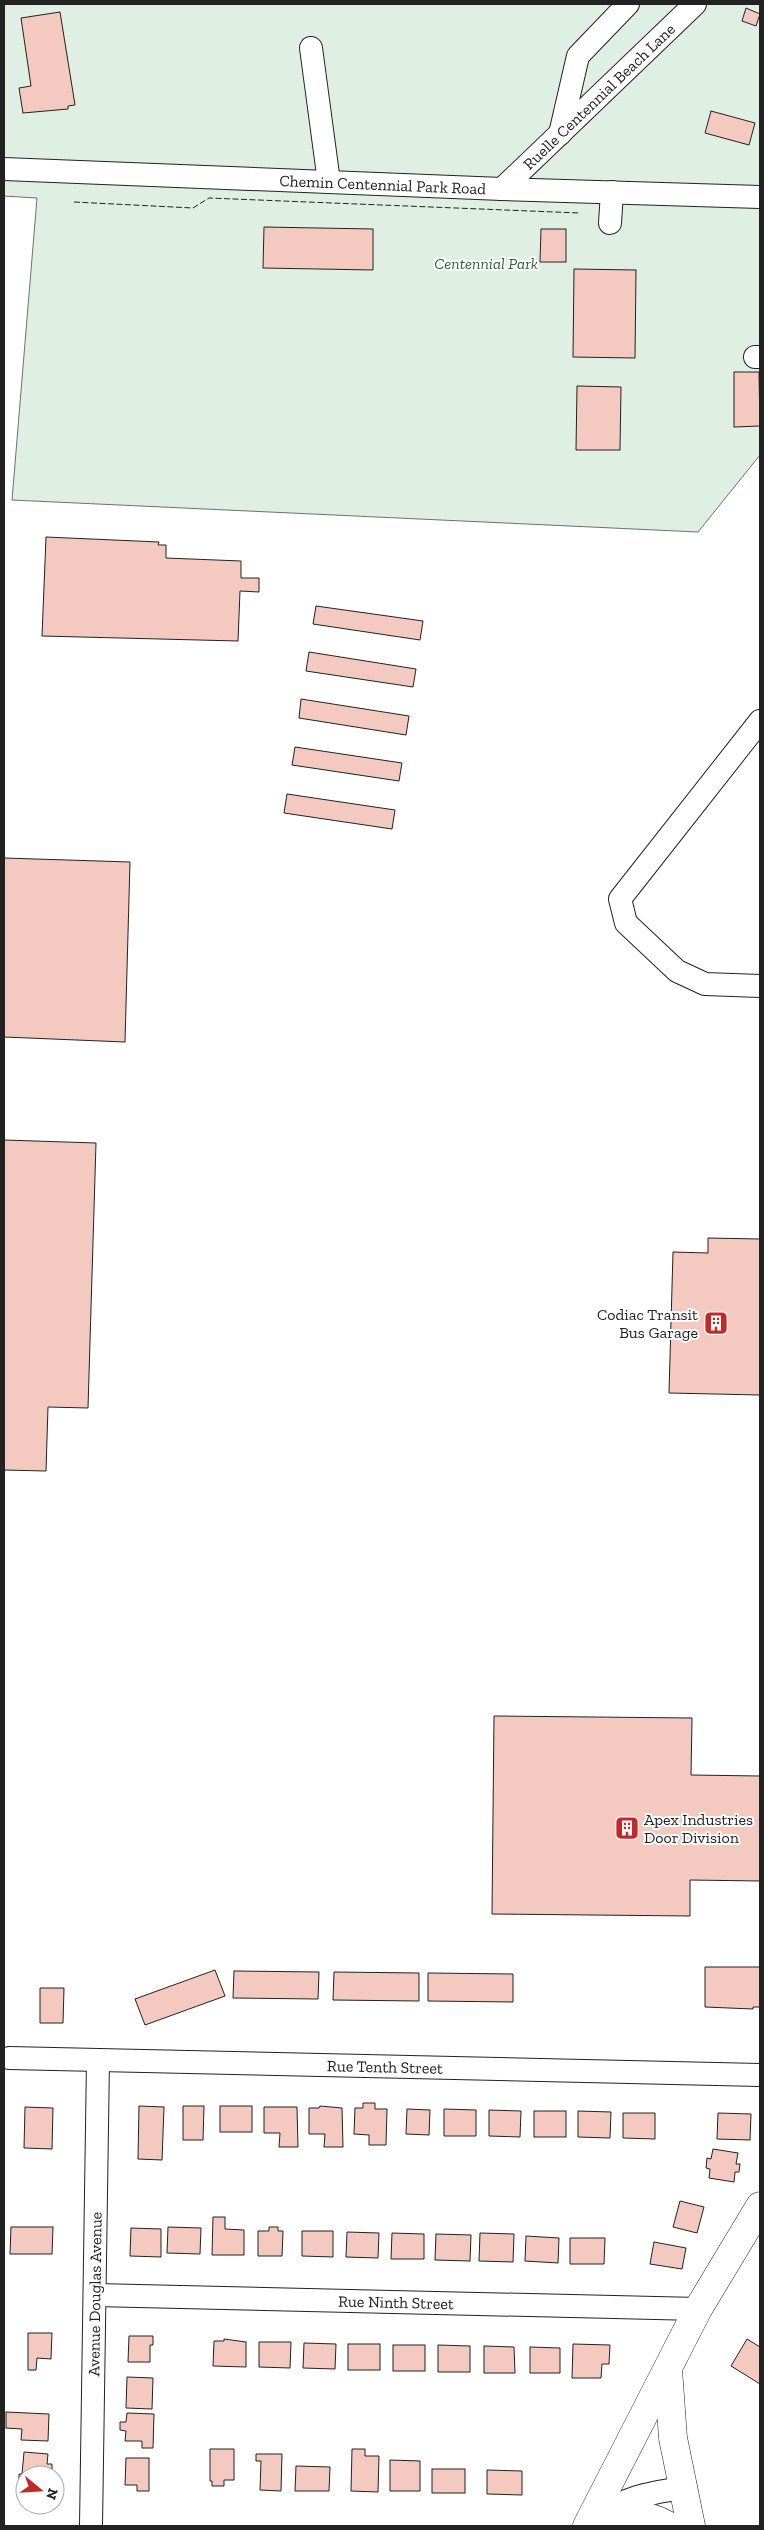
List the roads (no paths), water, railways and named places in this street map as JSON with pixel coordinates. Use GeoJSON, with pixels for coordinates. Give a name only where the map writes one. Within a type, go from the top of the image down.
{"type":"FeatureCollection","features":[{"type":"Feature","properties":{"kind":"main road"},"geometry":{"type":"LineString","coordinates":[[588,2526],[698,2309],[760,2206]]}},
{"type":"Feature","properties":{"kind":"main road"},"geometry":{"type":"LineString","coordinates":[[668,2368],[673,2438],[691,2526]]}},
{"type":"Feature","properties":{"kind":"main road"},"geometry":{"type":"LineString","coordinates":[[598,2526],[614,2518],[629,2514],[656,2518],[669,2526]]}},
{"type":"Feature","properties":{"kind":"street"},"geometry":{"type":"LineString","coordinates":[[560,134],[578,56],[628,4]]}},
{"type":"Feature","properties":{"kind":"street","name":"Ruelle Centennial Beach Lane"},"geometry":{"type":"LineString","coordinates":[[502,189],[695,4]]}},
{"type":"Feature","properties":{"kind":"street"},"geometry":{"type":"LineString","coordinates":[[311,48],[329,182]]}},
{"type":"Feature","properties":{"kind":"street","name":"Chemin Centennial Park Road"},"geometry":{"type":"LineString","coordinates":[[4,169],[502,189],[760,197]]}},
{"type":"Feature","properties":{"kind":"street"},"geometry":{"type":"LineString","coordinates":[[610,223],[612,192]]}},
{"type":"Feature","properties":{"kind":"street"},"geometry":{"type":"LineString","coordinates":[[760,720],[620,899],[626,923],[677,971],[705,984],[760,986]]}},
{"type":"Feature","properties":{"kind":"street","name":"Rue Tenth Street"},"geometry":{"type":"LineString","coordinates":[[9,2058],[760,2075]]}},
{"type":"Feature","properties":{"kind":"street","name":"Avenue Douglas Avenue"},"geometry":{"type":"LineString","coordinates":[[91,2526],[98,2060]]}},
{"type":"Feature","properties":{"kind":"street","name":"Rue Ninth Street"},"geometry":{"type":"LineString","coordinates":[[95,2294],[698,2309]]}},
{"type":"Feature","properties":{"kind":"street"},"geometry":{"type":"LineString","coordinates":[[588,2526],[624,2500],[644,2494],[682,2488]]}},
{"type":"Feature","properties":{"kind":"place","name":"Codiac Transit Bus Garage"},"geometry":{"type":"Point","coordinates":[716,1323]}},
{"type":"Feature","properties":{"kind":"place","name":"Apex Industries Door Division"},"geometry":{"type":"Point","coordinates":[627,1828]}},
{"type":"Feature","properties":{"kind":"park label","name":"Centennial Park"},"geometry":{"type":"Point","coordinates":[486,263]}}]}
